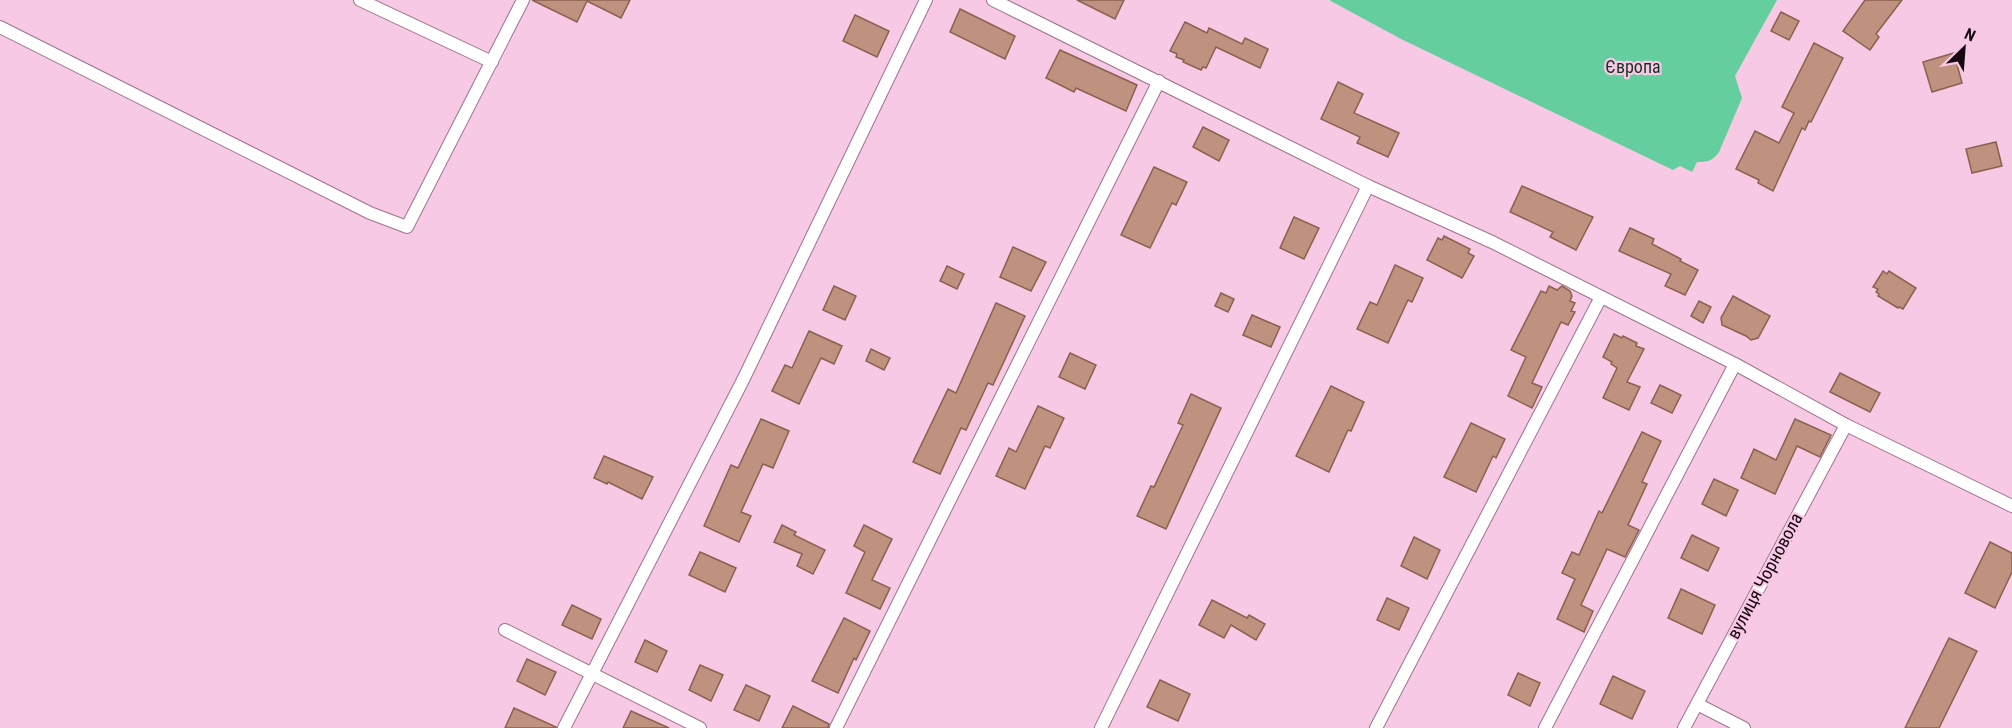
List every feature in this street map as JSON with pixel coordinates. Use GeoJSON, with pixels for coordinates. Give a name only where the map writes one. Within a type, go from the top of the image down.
{"type":"FeatureCollection","features":[{"type":"Feature","properties":{"kind":"street"},"geometry":{"type":"LineString","coordinates":[[360,0],[492,62]]}},
{"type":"Feature","properties":{"kind":"street"},"geometry":{"type":"LineString","coordinates":[[0,27],[370,213],[407,227],[523,0]]}},
{"type":"Feature","properties":{"kind":"street"},"geometry":{"type":"LineString","coordinates":[[564,728],[743,380],[926,0]]}},
{"type":"Feature","properties":{"kind":"street"},"geometry":{"type":"LineString","coordinates":[[993,0],[1368,186],[1492,242],[1735,364],[1846,425],[2012,506]]}},
{"type":"Feature","properties":{"kind":"street"},"geometry":{"type":"LineString","coordinates":[[836,728],[1159,81]]}},
{"type":"Feature","properties":{"kind":"street"},"geometry":{"type":"LineString","coordinates":[[1101,728],[1368,186]]}},
{"type":"Feature","properties":{"kind":"street"},"geometry":{"type":"LineString","coordinates":[[1376,728],[1601,297]]}},
{"type":"Feature","properties":{"kind":"street"},"geometry":{"type":"LineString","coordinates":[[1545,728],[1735,364]]}},
{"type":"Feature","properties":{"kind":"street","name":"вулиця Чорновола"},"geometry":{"type":"LineString","coordinates":[[1684,728],[1846,425]]}},
{"type":"Feature","properties":{"kind":"street"},"geometry":{"type":"LineString","coordinates":[[505,630],[700,728]]}},
{"type":"Feature","properties":{"kind":"street"},"geometry":{"type":"LineString","coordinates":[[1697,704],[1744,728]]}},
{"type":"Feature","properties":{"kind":"green space","name":"Європа"},"geometry":{"type":"Polygon","coordinates":[[[1329,0],[1777,0],[1735,76],[1742,98],[1719,152],[1710,160],[1697,162],[1692,172],[1680,166],[1673,170],[1401,39],[1329,0]]]}},
{"type":"Feature","properties":{"kind":"building"},"geometry":{"type":"Polygon","coordinates":[[[532,0],[630,0],[621,18],[587,1],[577,22],[532,0]]]}},
{"type":"Feature","properties":{"kind":"building"},"geometry":{"type":"Polygon","coordinates":[[[1077,0],[1124,0],[1115,19],[1077,0]]]}},
{"type":"Feature","properties":{"kind":"building"},"geometry":{"type":"Polygon","coordinates":[[[1865,0],[1902,0],[1876,34],[1879,37],[1870,50],[1843,31],[1865,0]]]}},
{"type":"Feature","properties":{"kind":"building"},"geometry":{"type":"Polygon","coordinates":[[[960,9],[1015,36],[1005,59],[950,32],[960,9]]]}},
{"type":"Feature","properties":{"kind":"building"},"geometry":{"type":"Polygon","coordinates":[[[1781,12],[1799,21],[1789,40],[1771,31],[1781,12]]]}},
{"type":"Feature","properties":{"kind":"building"},"geometry":{"type":"Polygon","coordinates":[[[855,15],[889,31],[877,57],[843,41],[855,15]]]}},
{"type":"Feature","properties":{"kind":"building"},"geometry":{"type":"Polygon","coordinates":[[[1185,22],[1207,33],[1209,28],[1242,44],[1245,38],[1268,49],[1260,68],[1216,47],[1206,68],[1203,67],[1201,70],[1183,62],[1184,60],[1176,57],[1177,54],[1170,51],[1185,22]]]}},
{"type":"Feature","properties":{"kind":"building"},"geometry":{"type":"Polygon","coordinates":[[[1814,43],[1843,58],[1811,122],[1809,121],[1805,130],[1802,128],[1773,191],[1758,183],[1759,180],[1736,169],[1755,131],[1779,143],[1794,113],[1782,107],[1814,43]]]}},
{"type":"Feature","properties":{"kind":"building"},"geometry":{"type":"Polygon","coordinates":[[[1060,50],[1137,85],[1126,111],[1076,88],[1074,92],[1046,78],[1060,50]]]}},
{"type":"Feature","properties":{"kind":"building"},"geometry":{"type":"Polygon","coordinates":[[[1954,53],[1962,83],[1932,92],[1923,62],[1954,53]]]}},
{"type":"Feature","properties":{"kind":"building"},"geometry":{"type":"Polygon","coordinates":[[[1338,82],[1363,94],[1354,113],[1399,133],[1388,157],[1357,143],[1360,137],[1321,119],[1338,82]]]}},
{"type":"Feature","properties":{"kind":"building"},"geometry":{"type":"Polygon","coordinates":[[[1203,127],[1229,140],[1219,161],[1193,147],[1203,127]]]}},
{"type":"Feature","properties":{"kind":"building"},"geometry":{"type":"Polygon","coordinates":[[[1996,142],[2002,166],[1972,173],[1966,149],[1996,142]]]}},
{"type":"Feature","properties":{"kind":"building"},"geometry":{"type":"Polygon","coordinates":[[[1154,167],[1187,182],[1176,205],[1172,203],[1150,248],[1121,235],[1154,167]]]}},
{"type":"Feature","properties":{"kind":"building"},"geometry":{"type":"Polygon","coordinates":[[[1522,186],[1593,217],[1576,250],[1550,237],[1553,232],[1510,212],[1522,186]]]}},
{"type":"Feature","properties":{"kind":"building"},"geometry":{"type":"Polygon","coordinates":[[[1294,217],[1319,228],[1304,259],[1280,248],[1294,217]]]}},
{"type":"Feature","properties":{"kind":"building"},"geometry":{"type":"Polygon","coordinates":[[[1630,228],[1654,239],[1652,244],[1698,270],[1685,295],[1665,286],[1671,274],[1619,251],[1630,228]]]}},
{"type":"Feature","properties":{"kind":"building"},"geometry":{"type":"Polygon","coordinates":[[[1444,236],[1470,249],[1468,253],[1474,256],[1462,278],[1427,260],[1438,238],[1442,240],[1444,236]]]}},
{"type":"Feature","properties":{"kind":"building"},"geometry":{"type":"Polygon","coordinates":[[[1013,247],[1046,262],[1031,291],[1000,277],[1013,247]]]}},
{"type":"Feature","properties":{"kind":"building"},"geometry":{"type":"Polygon","coordinates":[[[1395,265],[1423,278],[1412,302],[1408,300],[1388,343],[1357,329],[1370,302],[1377,305],[1395,265]]]}},
{"type":"Feature","properties":{"kind":"building"},"geometry":{"type":"Polygon","coordinates":[[[947,266],[964,274],[957,289],[940,281],[947,266]]]}},
{"type":"Feature","properties":{"kind":"building"},"geometry":{"type":"Polygon","coordinates":[[[1883,271],[1887,274],[1889,271],[1916,288],[1903,309],[1878,296],[1876,292],[1878,289],[1873,287],[1883,271]]]}},
{"type":"Feature","properties":{"kind":"building"},"geometry":{"type":"Polygon","coordinates":[[[834,286],[856,296],[845,320],[823,310],[834,286]]]}},
{"type":"Feature","properties":{"kind":"building"},"geometry":{"type":"Polygon","coordinates":[[[1549,286],[1557,290],[1562,286],[1570,291],[1572,296],[1570,301],[1575,303],[1571,311],[1575,312],[1568,325],[1561,322],[1532,383],[1542,387],[1532,408],[1508,396],[1526,357],[1511,350],[1541,291],[1546,293],[1549,286]]]}},
{"type":"Feature","properties":{"kind":"building"},"geometry":{"type":"Polygon","coordinates":[[[1221,293],[1234,299],[1228,312],[1215,306],[1221,293]]]}},
{"type":"Feature","properties":{"kind":"building"},"geometry":{"type":"Polygon","coordinates":[[[1733,296],[1770,316],[1758,338],[1751,340],[1722,325],[1721,318],[1733,296]]]}},
{"type":"Feature","properties":{"kind":"building"},"geometry":{"type":"Polygon","coordinates":[[[1699,301],[1711,307],[1703,323],[1691,316],[1699,301]]]}},
{"type":"Feature","properties":{"kind":"building"},"geometry":{"type":"Polygon","coordinates":[[[996,303],[1025,316],[993,385],[988,383],[966,430],[961,428],[940,474],[913,462],[948,389],[956,393],[996,303]]]}},
{"type":"Feature","properties":{"kind":"building"},"geometry":{"type":"Polygon","coordinates":[[[1252,315],[1280,327],[1271,347],[1243,335],[1252,315]]]}},
{"type":"Feature","properties":{"kind":"building"},"geometry":{"type":"Polygon","coordinates":[[[809,331],[842,346],[834,364],[821,358],[799,404],[772,391],[785,365],[792,368],[809,331]]]}},
{"type":"Feature","properties":{"kind":"building"},"geometry":{"type":"Polygon","coordinates":[[[1614,334],[1637,343],[1636,346],[1644,349],[1627,382],[1640,387],[1629,410],[1603,398],[1617,368],[1603,357],[1614,334]]]}},
{"type":"Feature","properties":{"kind":"building"},"geometry":{"type":"Polygon","coordinates":[[[871,349],[890,358],[884,370],[866,361],[871,349]]]}},
{"type":"Feature","properties":{"kind":"building"},"geometry":{"type":"Polygon","coordinates":[[[1070,353],[1096,365],[1085,389],[1059,377],[1070,353]]]}},
{"type":"Feature","properties":{"kind":"building"},"geometry":{"type":"Polygon","coordinates":[[[1840,373],[1880,393],[1870,412],[1830,392],[1840,373]]]}},
{"type":"Feature","properties":{"kind":"building"},"geometry":{"type":"Polygon","coordinates":[[[1660,385],[1681,395],[1672,413],[1651,403],[1660,385]]]}},
{"type":"Feature","properties":{"kind":"building"},"geometry":{"type":"Polygon","coordinates":[[[1331,386],[1364,402],[1329,472],[1296,456],[1331,386]]]}},
{"type":"Feature","properties":{"kind":"building"},"geometry":{"type":"Polygon","coordinates":[[[1191,394],[1221,408],[1166,529],[1137,516],[1151,486],[1154,487],[1183,425],[1178,423],[1191,394]]]}},
{"type":"Feature","properties":{"kind":"building"},"geometry":{"type":"Polygon","coordinates":[[[1038,406],[1064,418],[1050,448],[1045,446],[1025,489],[996,476],[1009,448],[1016,452],[1038,406]]]}},
{"type":"Feature","properties":{"kind":"building"},"geometry":{"type":"Polygon","coordinates":[[[761,419],[789,431],[773,468],[763,464],[741,512],[751,516],[739,542],[704,526],[731,465],[738,468],[761,419]]]}},
{"type":"Feature","properties":{"kind":"building"},"geometry":{"type":"Polygon","coordinates":[[[1795,419],[1831,435],[1820,457],[1797,446],[1775,494],[1741,478],[1754,449],[1776,460],[1795,419]]]}},
{"type":"Feature","properties":{"kind":"building"},"geometry":{"type":"Polygon","coordinates":[[[1471,423],[1505,439],[1496,458],[1493,456],[1476,492],[1444,477],[1471,423]]]}},
{"type":"Feature","properties":{"kind":"building"},"geometry":{"type":"Polygon","coordinates":[[[1642,432],[1661,441],[1642,482],[1647,484],[1628,525],[1639,530],[1625,557],[1607,549],[1581,605],[1593,611],[1584,632],[1557,619],[1575,579],[1562,573],[1572,552],[1579,555],[1599,511],[1602,513],[1642,432]]]}},
{"type":"Feature","properties":{"kind":"building"},"geometry":{"type":"Polygon","coordinates":[[[604,456],[653,477],[642,499],[608,482],[607,484],[594,478],[604,456]]]}},
{"type":"Feature","properties":{"kind":"building"},"geometry":{"type":"Polygon","coordinates":[[[1714,479],[1738,490],[1726,516],[1702,504],[1714,479]]]}},
{"type":"Feature","properties":{"kind":"building"},"geometry":{"type":"Polygon","coordinates":[[[782,525],[796,532],[794,535],[825,550],[813,574],[797,566],[802,554],[774,542],[782,525]]]}},
{"type":"Feature","properties":{"kind":"building"},"geometry":{"type":"Polygon","coordinates":[[[864,525],[892,539],[872,580],[890,588],[880,609],[846,593],[865,552],[854,546],[864,525]]]}},
{"type":"Feature","properties":{"kind":"building"},"geometry":{"type":"Polygon","coordinates":[[[1692,535],[1719,548],[1708,571],[1681,558],[1692,535]]]}},
{"type":"Feature","properties":{"kind":"building"},"geometry":{"type":"Polygon","coordinates":[[[1414,537],[1440,550],[1427,579],[1401,566],[1414,537]]]}},
{"type":"Feature","properties":{"kind":"building"},"geometry":{"type":"Polygon","coordinates":[[[1990,542],[2012,553],[2012,572],[1995,608],[1965,593],[1990,542]]]}},
{"type":"Feature","properties":{"kind":"building"},"geometry":{"type":"Polygon","coordinates":[[[700,552],[736,568],[725,592],[689,575],[700,552]]]}},
{"type":"Feature","properties":{"kind":"building"},"geometry":{"type":"Polygon","coordinates":[[[1681,589],[1715,605],[1702,634],[1668,618],[1681,589]]]}},
{"type":"Feature","properties":{"kind":"building"},"geometry":{"type":"Polygon","coordinates":[[[1387,598],[1409,608],[1399,630],[1377,620],[1387,598]]]}},
{"type":"Feature","properties":{"kind":"building"},"geometry":{"type":"Polygon","coordinates":[[[1212,600],[1247,618],[1249,615],[1265,624],[1256,640],[1231,625],[1224,638],[1199,625],[1212,600]]]}},
{"type":"Feature","properties":{"kind":"building"},"geometry":{"type":"Polygon","coordinates":[[[572,605],[601,619],[592,639],[562,625],[572,605]]]}},
{"type":"Feature","properties":{"kind":"building"},"geometry":{"type":"Polygon","coordinates":[[[844,618],[870,631],[856,660],[854,658],[838,693],[812,681],[844,618]]]}},
{"type":"Feature","properties":{"kind":"building"},"geometry":{"type":"Polygon","coordinates":[[[1949,638],[1977,651],[1939,728],[1905,728],[1949,638]]]}},
{"type":"Feature","properties":{"kind":"building"},"geometry":{"type":"Polygon","coordinates":[[[645,640],[667,651],[657,672],[635,662],[645,640]]]}},
{"type":"Feature","properties":{"kind":"building"},"geometry":{"type":"Polygon","coordinates":[[[527,659],[556,672],[545,695],[517,681],[527,659]]]}},
{"type":"Feature","properties":{"kind":"building"},"geometry":{"type":"Polygon","coordinates":[[[700,665],[723,675],[711,701],[689,690],[700,665]]]}},
{"type":"Feature","properties":{"kind":"building"},"geometry":{"type":"Polygon","coordinates":[[[1518,673],[1540,683],[1530,706],[1508,695],[1518,673]]]}},
{"type":"Feature","properties":{"kind":"building"},"geometry":{"type":"Polygon","coordinates":[[[1613,676],[1645,691],[1632,719],[1600,704],[1613,676]]]}},
{"type":"Feature","properties":{"kind":"building"},"geometry":{"type":"Polygon","coordinates":[[[1160,680],[1190,694],[1178,721],[1147,707],[1160,680]]]}},
{"type":"Feature","properties":{"kind":"building"},"geometry":{"type":"Polygon","coordinates":[[[746,685],[770,696],[759,721],[734,710],[746,685]]]}},
{"type":"Feature","properties":{"kind":"building"},"geometry":{"type":"Polygon","coordinates":[[[793,706],[829,724],[828,728],[782,728],[793,706]]]}},
{"type":"Feature","properties":{"kind":"building"},"geometry":{"type":"Polygon","coordinates":[[[514,708],[556,727],[556,728],[505,728],[514,708]]]}},
{"type":"Feature","properties":{"kind":"building"},"geometry":{"type":"Polygon","coordinates":[[[631,711],[669,728],[623,728],[631,711]]]}}]}
